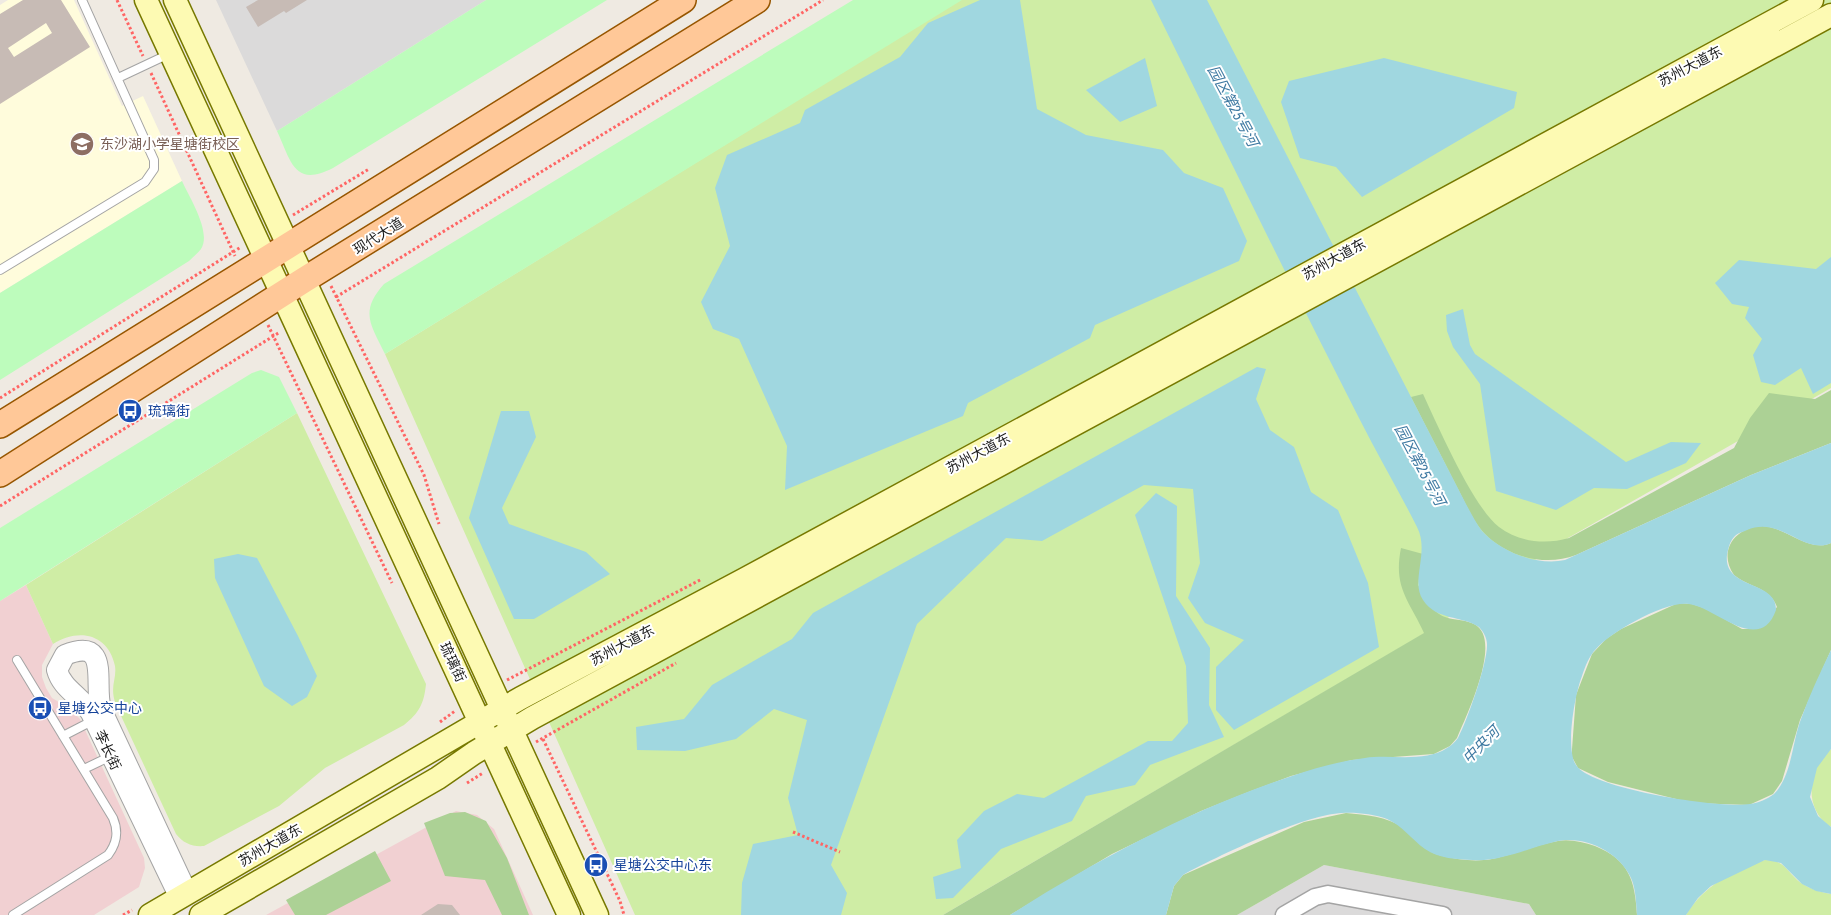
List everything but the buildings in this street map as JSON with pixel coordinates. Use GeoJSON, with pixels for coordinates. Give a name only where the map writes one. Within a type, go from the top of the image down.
{"type":"FeatureCollection","features":[{"type":"Feature","properties":{"kind":"main road","name":"琉璃街"},"geometry":{"type":"LineString","coordinates":[[146,0],[295,323],[471,727],[569,915]]}},
{"type":"Feature","properties":{"kind":"main road","name":"琉璃街"},"geometry":{"type":"LineString","coordinates":[[175,0],[292,225],[313,275],[318,309],[510,730],[597,915]]}},
{"type":"Feature","properties":{"kind":"main road"},"geometry":{"type":"LineString","coordinates":[[0,425],[261,249],[292,225],[683,0]]}},
{"type":"Feature","properties":{"kind":"main road","name":"现代大道"},"geometry":{"type":"LineString","coordinates":[[0,474],[260,308],[757,0]]}},
{"type":"Feature","properties":{"kind":"main road","name":"苏州大道东"},"geometry":{"type":"LineString","coordinates":[[201,915],[438,778],[510,730],[1348,264],[1812,0]]}},
{"type":"Feature","properties":{"kind":"main road","name":"苏州大道东"},"geometry":{"type":"LineString","coordinates":[[1348,264],[1831,15]]}},
{"type":"Feature","properties":{"kind":"main road","name":"苏州大道东"},"geometry":{"type":"LineString","coordinates":[[150,915],[521,698],[745,579],[1293,294]]}},
{"type":"Feature","properties":{"kind":"street","name":"李长街"},"geometry":{"type":"LineString","coordinates":[[84,651],[98,661],[100,671],[97,698],[183,896],[94,720],[83,701],[63,685],[59,678],[57,670],[60,661],[65,655],[84,651]]}},
{"type":"Feature","properties":{"kind":"street"},"geometry":{"type":"LineString","coordinates":[[1284,915],[1315,897],[1328,894],[1443,915]]}},
{"type":"Feature","properties":{"kind":"lane"},"geometry":{"type":"LineString","coordinates":[[0,270],[145,182],[150,176],[154,160],[82,0]]}},
{"type":"Feature","properties":{"kind":"lane"},"geometry":{"type":"LineString","coordinates":[[118,78],[171,53]]}},
{"type":"Feature","properties":{"kind":"lane"},"geometry":{"type":"LineString","coordinates":[[15,915],[108,855],[114,847],[117,827],[17,660]]}},
{"type":"Feature","properties":{"kind":"lane"},"geometry":{"type":"LineString","coordinates":[[63,736],[94,720]]}},
{"type":"Feature","properties":{"kind":"lane"},"geometry":{"type":"LineString","coordinates":[[84,769],[111,756]]}},
{"type":"Feature","properties":{"kind":"path"},"geometry":{"type":"LineString","coordinates":[[117,0],[238,263]]}},
{"type":"Feature","properties":{"kind":"path"},"geometry":{"type":"LineString","coordinates":[[318,309],[823,0]]}},
{"type":"Feature","properties":{"kind":"path"},"geometry":{"type":"LineString","coordinates":[[292,225],[372,167]]}},
{"type":"Feature","properties":{"kind":"path"},"geometry":{"type":"LineString","coordinates":[[0,398],[261,249]]}},
{"type":"Feature","properties":{"kind":"path"},"geometry":{"type":"LineString","coordinates":[[313,275],[337,297],[424,475],[441,528]]}},
{"type":"Feature","properties":{"kind":"path"},"geometry":{"type":"LineString","coordinates":[[260,308],[396,589]]}},
{"type":"Feature","properties":{"kind":"path"},"geometry":{"type":"LineString","coordinates":[[0,506],[295,323]]}},
{"type":"Feature","properties":{"kind":"path"},"geometry":{"type":"LineString","coordinates":[[507,671],[521,698]]}},
{"type":"Feature","properties":{"kind":"path"},"geometry":{"type":"LineString","coordinates":[[450,703],[471,727]]}},
{"type":"Feature","properties":{"kind":"path"},"geometry":{"type":"LineString","coordinates":[[532,718],[554,758],[620,901],[624,915]]}},
{"type":"Feature","properties":{"kind":"path"},"geometry":{"type":"LineString","coordinates":[[481,748],[486,781]]}},
{"type":"Feature","properties":{"kind":"path"},"geometry":{"type":"LineString","coordinates":[[793,832],[840,852]]}},
{"type":"Feature","properties":{"kind":"shaded area","name":"东沙湖小学星塘街校区"},"geometry":{"type":"Polygon","coordinates":[[[8,0],[74,0],[122,106],[143,96],[182,181],[0,293],[0,5],[8,0]]]}},
{"type":"Feature","properties":{"kind":"shaded area"},"geometry":{"type":"Polygon","coordinates":[[[216,0],[486,0],[277,131],[216,0]]]}},
{"type":"Feature","properties":{"kind":"shaded area"},"geometry":{"type":"Polygon","coordinates":[[[26,585],[53,644],[42,665],[42,677],[46,688],[52,698],[69,708],[80,719],[144,858],[145,868],[139,887],[94,915],[0,915],[0,601],[26,585]]]}},
{"type":"Feature","properties":{"kind":"shaded area"},"geometry":{"type":"Polygon","coordinates":[[[456,811],[477,815],[494,829],[533,915],[266,915],[456,811]]]}},
{"type":"Feature","properties":{"kind":"shaded area"},"geometry":{"type":"Polygon","coordinates":[[[1324,865],[1529,904],[1536,915],[1237,915],[1324,865]]]}},
{"type":"Feature","properties":{"kind":"green space"},"geometry":{"type":"Polygon","coordinates":[[[486,0],[607,0],[333,168],[310,175],[302,173],[296,168],[277,131],[486,0]]]}},
{"type":"Feature","properties":{"kind":"green space"},"geometry":{"type":"Polygon","coordinates":[[[853,0],[962,0],[385,354],[375,335],[370,319],[372,303],[384,284],[853,0]]]}},
{"type":"Feature","properties":{"kind":"green space"},"geometry":{"type":"Polygon","coordinates":[[[960,0],[1831,0],[1831,388],[1568,538],[1425,633],[943,915],[635,915],[385,354],[960,0]]]}},
{"type":"Feature","properties":{"kind":"green space"},"geometry":{"type":"Polygon","coordinates":[[[182,181],[202,224],[204,242],[201,249],[189,261],[0,380],[0,293],[182,181]]]}},
{"type":"Feature","properties":{"kind":"green space"},"geometry":{"type":"Polygon","coordinates":[[[261,370],[279,377],[297,413],[0,601],[0,528],[252,373],[261,370]]]}},
{"type":"Feature","properties":{"kind":"green space"},"geometry":{"type":"Polygon","coordinates":[[[1831,390],[1831,443],[1751,475],[1576,555],[1552,560],[1539,560],[1515,554],[1493,541],[1484,533],[1469,511],[1411,397],[1423,394],[1467,485],[1489,517],[1499,527],[1515,536],[1542,542],[1569,538],[1734,448],[1750,418],[1769,393],[1815,399],[1831,390]]]}},
{"type":"Feature","properties":{"kind":"green space"},"geometry":{"type":"Polygon","coordinates":[[[297,413],[426,684],[424,697],[420,708],[404,725],[325,768],[279,806],[204,846],[192,845],[182,840],[176,834],[116,705],[113,693],[115,666],[106,646],[99,640],[82,635],[72,636],[53,644],[26,585],[297,413]]]}},
{"type":"Feature","properties":{"kind":"green space"},"geometry":{"type":"Polygon","coordinates":[[[1763,526],[1780,530],[1815,545],[1831,543],[1831,650],[1800,720],[1782,781],[1773,794],[1749,805],[1692,803],[1608,782],[1578,768],[1572,757],[1576,695],[1592,654],[1606,639],[1621,629],[1678,603],[1692,604],[1707,609],[1742,629],[1758,629],[1777,607],[1769,595],[1734,575],[1729,566],[1729,549],[1737,535],[1753,527],[1763,526]]]}},
{"type":"Feature","properties":{"kind":"green space"},"geometry":{"type":"Polygon","coordinates":[[[1401,548],[1423,554],[1418,585],[1434,609],[1442,616],[1474,624],[1482,632],[1485,645],[1480,678],[1457,738],[1450,746],[1434,754],[1352,760],[1291,776],[1201,811],[1112,854],[1010,915],[943,915],[1424,633],[1401,584],[1399,562],[1401,548]]]}},
{"type":"Feature","properties":{"kind":"green space"},"geometry":{"type":"Polygon","coordinates":[[[1831,749],[1831,827],[1822,820],[1816,810],[1812,800],[1811,789],[1817,767],[1831,749]]]}},
{"type":"Feature","properties":{"kind":"green space"},"geometry":{"type":"Polygon","coordinates":[[[465,812],[486,821],[507,858],[529,915],[502,915],[485,880],[445,876],[424,823],[450,813],[465,812]]]}},
{"type":"Feature","properties":{"kind":"green space"},"geometry":{"type":"Polygon","coordinates":[[[1346,813],[1361,814],[1390,821],[1404,828],[1431,852],[1461,859],[1492,859],[1563,840],[1595,846],[1616,858],[1628,873],[1632,881],[1637,915],[1536,915],[1529,904],[1324,865],[1237,915],[1166,915],[1174,886],[1183,875],[1304,822],[1346,813]]]}},
{"type":"Feature","properties":{"kind":"green space"},"geometry":{"type":"Polygon","coordinates":[[[375,851],[391,881],[326,915],[295,915],[286,900],[375,851]]]}},
{"type":"Feature","properties":{"kind":"green space"},"geometry":{"type":"Polygon","coordinates":[[[1765,860],[1782,864],[1796,879],[1808,887],[1831,894],[1831,915],[1686,915],[1701,896],[1720,880],[1742,868],[1765,860]]]}},
{"type":"Feature","properties":{"kind":"water"},"geometry":{"type":"Polygon","coordinates":[[[980,0],[1020,0],[1037,109],[1086,135],[1163,150],[1184,173],[1223,188],[1247,241],[1239,261],[1095,325],[1090,338],[968,403],[963,416],[785,490],[787,446],[739,339],[713,329],[701,302],[730,246],[715,188],[727,155],[800,123],[805,110],[900,57],[928,23],[980,0]]]}},
{"type":"Feature","properties":{"kind":"water"},"geometry":{"type":"Polygon","coordinates":[[[1151,0],[1207,0],[1466,504],[1482,531],[1499,545],[1520,556],[1531,559],[1543,561],[1565,560],[1751,475],[1831,443],[1831,543],[1821,546],[1811,544],[1781,531],[1759,527],[1737,534],[1729,545],[1727,555],[1728,566],[1733,574],[1768,594],[1774,600],[1776,610],[1769,623],[1759,629],[1748,629],[1700,607],[1679,604],[1654,612],[1613,634],[1594,652],[1582,676],[1572,721],[1571,746],[1576,765],[1587,774],[1605,782],[1686,800],[1735,805],[1760,802],[1774,794],[1785,778],[1801,719],[1831,650],[1831,749],[1817,768],[1810,797],[1818,816],[1831,827],[1831,894],[1816,891],[1802,884],[1781,863],[1765,860],[1711,886],[1698,898],[1686,915],[1637,915],[1634,887],[1625,868],[1609,853],[1588,843],[1565,840],[1493,859],[1454,859],[1430,852],[1398,825],[1387,819],[1359,813],[1342,813],[1325,815],[1284,828],[1183,875],[1174,886],[1166,915],[1010,915],[1077,874],[1146,837],[1255,789],[1301,773],[1356,759],[1418,757],[1438,753],[1451,745],[1462,730],[1476,691],[1486,653],[1486,639],[1479,627],[1472,623],[1442,615],[1429,607],[1423,600],[1418,584],[1422,546],[1417,527],[1333,368],[1151,0]]]}},
{"type":"Feature","properties":{"kind":"water"},"geometry":{"type":"Polygon","coordinates":[[[1145,58],[1157,106],[1120,122],[1086,90],[1145,58]]]}},
{"type":"Feature","properties":{"kind":"water"},"geometry":{"type":"Polygon","coordinates":[[[1384,58],[1517,92],[1514,108],[1362,197],[1336,167],[1300,158],[1281,102],[1289,81],[1384,58]]]}},
{"type":"Feature","properties":{"kind":"water"},"geometry":{"type":"Polygon","coordinates":[[[1831,257],[1831,383],[1813,394],[1801,368],[1775,385],[1761,382],[1753,355],[1762,339],[1745,318],[1749,307],[1732,304],[1715,283],[1739,260],[1816,269],[1831,257]]]}},
{"type":"Feature","properties":{"kind":"water"},"geometry":{"type":"Polygon","coordinates":[[[1463,309],[1470,345],[1475,354],[1626,462],[1671,442],[1701,443],[1686,463],[1627,489],[1594,488],[1556,510],[1496,491],[1480,384],[1453,347],[1447,331],[1446,315],[1463,309]]]}},
{"type":"Feature","properties":{"kind":"water"},"geometry":{"type":"Polygon","coordinates":[[[1257,367],[1266,369],[1256,399],[1270,430],[1294,447],[1311,492],[1338,510],[1368,583],[1379,647],[1234,730],[1216,710],[1216,667],[1244,640],[1205,623],[1188,598],[1200,563],[1193,489],[1144,485],[1042,541],[1006,538],[917,624],[831,865],[847,893],[841,915],[741,915],[742,883],[753,844],[798,835],[788,798],[807,720],[774,709],[736,739],[685,751],[637,750],[636,727],[684,719],[712,685],[792,639],[813,613],[1257,367]]]}},
{"type":"Feature","properties":{"kind":"water"},"geometry":{"type":"Polygon","coordinates":[[[501,411],[529,411],[536,437],[502,508],[509,524],[586,552],[610,574],[534,619],[514,619],[469,518],[501,411]]]}},
{"type":"Feature","properties":{"kind":"water"},"geometry":{"type":"Polygon","coordinates":[[[1156,493],[1177,506],[1176,596],[1210,648],[1209,705],[1224,737],[1150,765],[1135,785],[1086,796],[1072,821],[1001,849],[953,898],[936,899],[933,877],[961,868],[957,840],[984,811],[1017,794],[1044,798],[1148,741],[1172,741],[1188,723],[1186,666],[1135,515],[1156,493]]]}},
{"type":"Feature","properties":{"kind":"water"},"geometry":{"type":"Polygon","coordinates":[[[238,554],[257,558],[317,676],[307,697],[292,706],[264,686],[215,578],[214,559],[238,554]]]}},
{"type":"Feature","properties":{"kind":"place","name":"东沙湖小学星塘街校区"},"geometry":{"type":"Point","coordinates":[82,144]}},
{"type":"Feature","properties":{"kind":"place","name":"琉璃街"},"geometry":{"type":"Point","coordinates":[130,411]}},
{"type":"Feature","properties":{"kind":"place","name":"星塘公交中心"},"geometry":{"type":"Point","coordinates":[40,708]}},
{"type":"Feature","properties":{"kind":"place","name":"星塘公交中心东"},"geometry":{"type":"Point","coordinates":[596,865]}},
{"type":"Feature","properties":{"kind":"water label","name":"园区第25号河"},"geometry":{"type":"Point","coordinates":[1233,106]}},
{"type":"Feature","properties":{"kind":"water label","name":"园区第25号河"},"geometry":{"type":"Point","coordinates":[1420,465]}},
{"type":"Feature","properties":{"kind":"water label","name":"中央河"},"geometry":{"type":"Point","coordinates":[1481,745]}}]}
